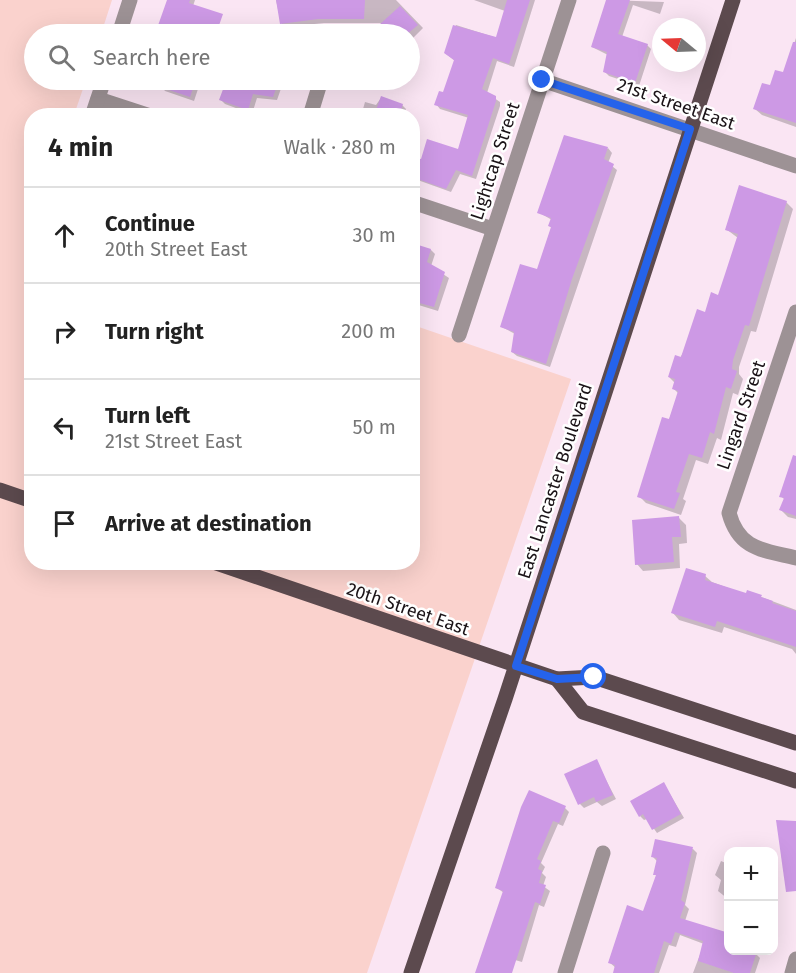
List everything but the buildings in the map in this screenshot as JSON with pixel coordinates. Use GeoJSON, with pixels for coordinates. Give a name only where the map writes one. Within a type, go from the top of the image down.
{"type":"FeatureCollection","features":[{"type":"Feature","properties":{"kind":"main road","name":"East Lancaster Boulevard"},"geometry":{"type":"LineString","coordinates":[[411,973],[516,666],[733,0]]}},
{"type":"Feature","properties":{"kind":"main road"},"geometry":{"type":"LineString","coordinates":[[0,490],[24,498]]}},
{"type":"Feature","properties":{"kind":"main road","name":"20th Street East"},"geometry":{"type":"LineString","coordinates":[[236,570],[557,679],[594,677],[796,743]]}},
{"type":"Feature","properties":{"kind":"main road"},"geometry":{"type":"LineString","coordinates":[[557,679],[584,712],[796,781]]}},
{"type":"Feature","properties":{"kind":"street"},"geometry":{"type":"LineString","coordinates":[[122,24],[130,0]]}},
{"type":"Feature","properties":{"kind":"street","name":"Lightcap Street"},"geometry":{"type":"LineString","coordinates":[[459,335],[569,0]]}},
{"type":"Feature","properties":{"kind":"street","name":"21st Street East"},"geometry":{"type":"LineString","coordinates":[[542,80],[796,166]]}},
{"type":"Feature","properties":{"kind":"street"},"geometry":{"type":"LineString","coordinates":[[95,108],[101,90]]}},
{"type":"Feature","properties":{"kind":"street"},"geometry":{"type":"LineString","coordinates":[[312,108],[318,90]]}},
{"type":"Feature","properties":{"kind":"street"},"geometry":{"type":"LineString","coordinates":[[98,99],[126,108]]}},
{"type":"Feature","properties":{"kind":"street"},"geometry":{"type":"LineString","coordinates":[[420,205],[493,229]]}},
{"type":"Feature","properties":{"kind":"street","name":"Lingard Street"},"geometry":{"type":"LineString","coordinates":[[796,312],[729,513],[734,531],[745,542],[758,549],[796,558]]}},
{"type":"Feature","properties":{"kind":"street"},"geometry":{"type":"LineString","coordinates":[[565,973],[603,853]]}},
{"type":"Feature","properties":{"kind":"street"},"geometry":{"type":"LineString","coordinates":[[792,973],[796,959]]}},
{"type":"Feature","properties":{"kind":"shaded area"},"geometry":{"type":"Polygon","coordinates":[[[0,0],[112,0],[104,24],[24,24],[24,90],[83,90],[76,108],[24,108],[24,570],[420,570],[420,327],[571,379],[367,973],[0,973],[0,0]]]}},
{"type":"Feature","properties":{"kind":"route"},"geometry":{"type":"LineString","coordinates":[[542,80],[690,129],[516,666],[557,679],[594,677]]}}]}
